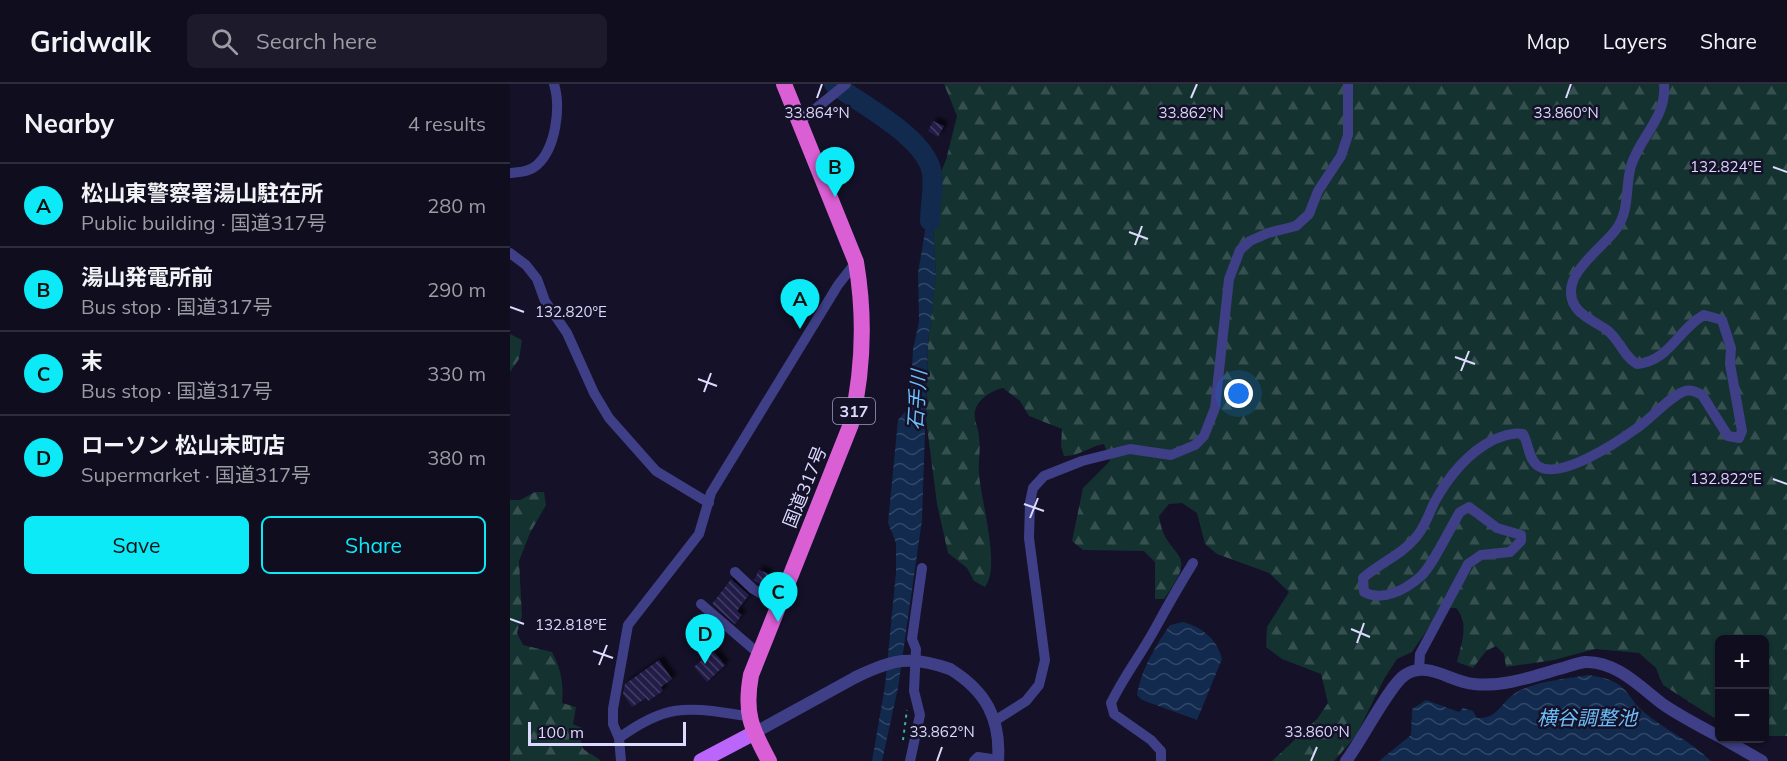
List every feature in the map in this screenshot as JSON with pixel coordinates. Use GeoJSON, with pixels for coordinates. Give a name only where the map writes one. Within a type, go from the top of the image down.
{"type":"FeatureCollection","features":[{"type":"Feature","properties":{"kind":"highway","name":"国道317号"},"geometry":{"type":"LineString","coordinates":[[769,761],[748,716],[747,697],[751,675],[842,446],[856,404],[861,345],[860,289],[856,262],[784,84]]}},
{"type":"Feature","properties":{"kind":"main road"},"geometry":{"type":"LineString","coordinates":[[701,761],[754,733]]}},
{"type":"Feature","properties":{"kind":"street"},"geometry":{"type":"LineString","coordinates":[[510,173],[523,172],[535,167],[542,159],[558,117],[554,84]]}},
{"type":"Feature","properties":{"kind":"street"},"geometry":{"type":"LineString","coordinates":[[798,123],[846,84]]}},
{"type":"Feature","properties":{"kind":"street"},"geometry":{"type":"LineString","coordinates":[[996,720],[1026,702],[1039,685],[1045,660],[1029,538],[1029,502],[1033,488],[1044,476],[1082,461],[1130,449],[1172,455],[1195,445],[1204,436],[1215,408],[1229,279],[1240,250],[1250,241],[1268,233],[1296,226],[1308,214],[1318,191],[1341,156],[1348,135],[1348,84]]}},
{"type":"Feature","properties":{"kind":"street"},"geometry":{"type":"LineString","coordinates":[[1419,669],[1420,654],[1468,564],[1481,555],[1510,552],[1521,541],[1521,535],[1497,528],[1469,507],[1460,512],[1421,577],[1385,596],[1371,596],[1364,592],[1363,578],[1373,569],[1395,558],[1419,534],[1446,481],[1475,449],[1499,437],[1517,432],[1523,434],[1531,460],[1538,466],[1555,469],[1570,466],[1637,428],[1685,391],[1695,391],[1702,395],[1728,436],[1739,438],[1742,431],[1730,364],[1731,348],[1722,320],[1704,315],[1696,320],[1660,357],[1636,364],[1628,359],[1610,332],[1575,306],[1570,291],[1572,281],[1582,266],[1605,243],[1623,218],[1632,163],[1664,104],[1664,84]]}},
{"type":"Feature","properties":{"kind":"street"},"geometry":{"type":"LineString","coordinates":[[510,254],[526,265],[537,279],[545,301],[567,333],[594,393],[609,418],[656,471],[709,503]]}},
{"type":"Feature","properties":{"kind":"street"},"geometry":{"type":"LineString","coordinates":[[621,761],[619,738],[613,724],[613,710],[628,625],[699,534],[711,493],[827,303],[856,262]]}},
{"type":"Feature","properties":{"kind":"street"},"geometry":{"type":"LineString","coordinates":[[1161,761],[1161,751],[1151,740],[1114,714],[1111,703],[1124,675],[1156,628],[1168,602],[1193,563]]}},
{"type":"Feature","properties":{"kind":"street"},"geometry":{"type":"LineString","coordinates":[[910,761],[920,715],[914,692],[916,649],[912,639],[912,628],[922,568]]}},
{"type":"Feature","properties":{"kind":"street"},"geometry":{"type":"LineString","coordinates":[[735,572],[753,589],[779,604]]}},
{"type":"Feature","properties":{"kind":"street"},"geometry":{"type":"LineString","coordinates":[[701,604],[759,654]]}},
{"type":"Feature","properties":{"kind":"street"},"geometry":{"type":"LineString","coordinates":[[754,733],[856,677],[898,660],[930,662],[950,669],[980,691],[996,720],[998,761],[978,757],[974,761]]}},
{"type":"Feature","properties":{"kind":"street"},"geometry":{"type":"LineString","coordinates":[[1346,761],[1360,743],[1397,681],[1419,669],[1437,671],[1466,683],[1488,685],[1515,681],[1584,662],[1600,664],[1627,676],[1665,705],[1715,734]]}},
{"type":"Feature","properties":{"kind":"street"},"geometry":{"type":"LineString","coordinates":[[619,738],[655,715],[680,709],[748,716]]}},
{"type":"Feature","properties":{"kind":"street"},"geometry":{"type":"LineString","coordinates":[[1730,743],[1762,761]]}},
{"type":"Feature","properties":{"kind":"path"},"geometry":{"type":"LineString","coordinates":[[903,742],[908,705],[914,692]]}},
{"type":"Feature","properties":{"kind":"green space"},"geometry":{"type":"Polygon","coordinates":[[[944,84],[1787,84],[1787,736],[1769,736],[1769,635],[1715,635],[1715,718],[1663,685],[1656,668],[1639,653],[1595,649],[1554,660],[1506,667],[1504,654],[1496,646],[1486,651],[1473,668],[1457,662],[1464,627],[1463,620],[1456,608],[1442,608],[1412,652],[1397,659],[1384,679],[1356,736],[1334,761],[1272,761],[1317,719],[1328,703],[1321,674],[1282,659],[1266,647],[1267,627],[1289,592],[1269,573],[1217,554],[1205,544],[1197,513],[1182,503],[1169,504],[1159,516],[1163,531],[1181,562],[1181,570],[1164,599],[1155,599],[1155,562],[1144,551],[1083,550],[1072,541],[1083,488],[1110,461],[1104,444],[1074,455],[1064,456],[1061,446],[1062,429],[1029,416],[1020,401],[1003,388],[983,399],[975,413],[980,442],[979,474],[989,533],[991,565],[985,587],[974,581],[967,568],[948,553],[937,504],[926,419],[928,344],[936,273],[931,195],[946,160],[957,116],[944,84]]]}},
{"type":"Feature","properties":{"kind":"green space"},"geometry":{"type":"Polygon","coordinates":[[[510,334],[522,340],[519,359],[510,372],[510,334]]]}},
{"type":"Feature","properties":{"kind":"green space"},"geometry":{"type":"Polygon","coordinates":[[[535,492],[544,492],[546,505],[530,533],[519,561],[522,616],[517,633],[523,645],[552,652],[561,677],[562,703],[576,707],[573,724],[582,728],[583,747],[601,761],[510,761],[510,500],[520,500],[535,492]]]}},
{"type":"Feature","properties":{"kind":"water"},"geometry":{"type":"Polygon","coordinates":[[[931,195],[936,273],[928,344],[922,520],[898,688],[882,761],[872,761],[885,686],[896,572],[896,543],[888,523],[898,420],[910,406],[913,349],[919,322],[918,273],[931,195]]]}},
{"type":"Feature","properties":{"kind":"water"},"geometry":{"type":"Polygon","coordinates":[[[1183,622],[1208,635],[1216,645],[1222,659],[1197,720],[1142,700],[1137,695],[1150,658],[1170,625],[1183,622]]]}},
{"type":"Feature","properties":{"kind":"water","name":"横谷調整池"},"geometry":{"type":"Polygon","coordinates":[[[1589,675],[1610,680],[1620,686],[1644,712],[1695,747],[1711,761],[1379,761],[1411,735],[1412,709],[1426,700],[1459,712],[1463,708],[1473,711],[1477,718],[1484,718],[1495,713],[1511,696],[1524,689],[1552,681],[1589,675]]]}},
{"type":"Feature","properties":{"kind":"building"},"geometry":{"type":"Polygon","coordinates":[[[933,121],[944,126],[938,137],[928,131],[933,121]]]}},
{"type":"Feature","properties":{"kind":"building"},"geometry":{"type":"Polygon","coordinates":[[[759,570],[769,574],[763,586],[754,580],[759,570]]]}},
{"type":"Feature","properties":{"kind":"building"},"geometry":{"type":"Polygon","coordinates":[[[731,579],[749,595],[737,611],[742,615],[735,624],[712,604],[731,579]]]}},
{"type":"Feature","properties":{"kind":"building"},"geometry":{"type":"Polygon","coordinates":[[[712,650],[725,665],[707,682],[694,667],[712,650]]]}},
{"type":"Feature","properties":{"kind":"building"},"geometry":{"type":"Polygon","coordinates":[[[659,660],[672,679],[661,687],[663,691],[648,701],[646,698],[632,707],[623,694],[625,684],[659,660]]]}},
{"type":"Feature","properties":{"kind":"waterway","name":"石手川"},"geometry":{"type":"LineString","coordinates":[[834,84],[891,123],[919,148],[928,161],[932,174],[930,221]]}},
{"type":"Feature","properties":{"kind":"place","name":"湯山発電所前"},"geometry":{"type":"Point","coordinates":[835,197]}},
{"type":"Feature","properties":{"kind":"place","name":"松山東警察署湯山駐在所"},"geometry":{"type":"Point","coordinates":[800,329]}},
{"type":"Feature","properties":{"kind":"place","name":"末"},"geometry":{"type":"Point","coordinates":[778,622]}},
{"type":"Feature","properties":{"kind":"place","name":"ローソン 松山末町店"},"geometry":{"type":"Point","coordinates":[705,664]}}]}
